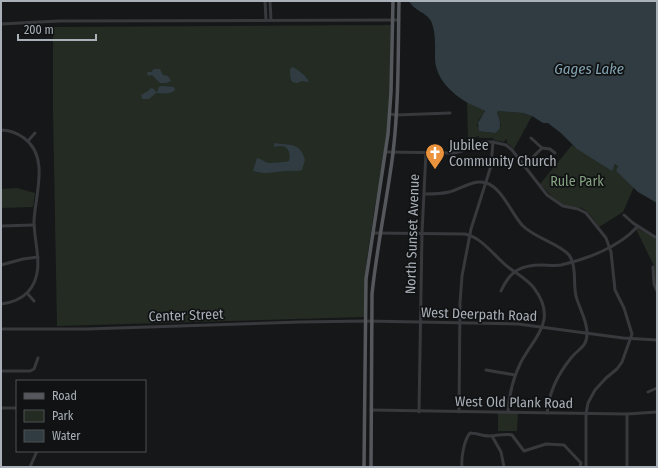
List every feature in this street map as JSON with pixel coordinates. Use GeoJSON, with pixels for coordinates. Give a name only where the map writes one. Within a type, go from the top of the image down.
{"type":"FeatureCollection","features":[{"type":"Feature","properties":{"kind":"main road"},"geometry":{"type":"LineString","coordinates":[[364,467],[366,279],[386,152],[390,114],[393,1]]}},
{"type":"Feature","properties":{"kind":"main road"},"geometry":{"type":"LineString","coordinates":[[371,467],[372,294],[393,153],[396,115],[399,1]]}},
{"type":"Feature","properties":{"kind":"main road"},"geometry":{"type":"LineString","coordinates":[[365,367],[371,367]]}},
{"type":"Feature","properties":{"kind":"street"},"geometry":{"type":"LineString","coordinates":[[265,1],[266,20]]}},
{"type":"Feature","properties":{"kind":"street"},"geometry":{"type":"LineString","coordinates":[[270,1],[271,20]]}},
{"type":"Feature","properties":{"kind":"street"},"geometry":{"type":"LineString","coordinates":[[1,24],[59,21],[399,20]]}},
{"type":"Feature","properties":{"kind":"street"},"geometry":{"type":"LineString","coordinates":[[390,114],[450,113]]}},
{"type":"Feature","properties":{"kind":"street"},"geometry":{"type":"LineString","coordinates":[[1,130],[15,133],[28,141],[34,150],[38,162],[39,185],[34,225],[39,267],[38,275],[27,293],[15,301],[1,304]]}},
{"type":"Feature","properties":{"kind":"street"},"geometry":{"type":"LineString","coordinates":[[28,141],[36,133]]}},
{"type":"Feature","properties":{"kind":"street"},"geometry":{"type":"LineString","coordinates":[[531,138],[542,148],[550,149],[555,153]]}},
{"type":"Feature","properties":{"kind":"street"},"geometry":{"type":"LineString","coordinates":[[386,152],[458,153],[479,143],[493,142],[503,144],[509,147],[552,200],[563,206],[578,209],[586,213],[603,234],[610,248],[615,290],[624,308],[631,330],[631,339],[622,362],[617,369],[600,384],[588,403],[586,414],[586,467]]}},
{"type":"Feature","properties":{"kind":"street"},"geometry":{"type":"LineString","coordinates":[[458,412],[462,276],[469,235],[492,160],[493,142]]}},
{"type":"Feature","properties":{"kind":"street"},"geometry":{"type":"LineString","coordinates":[[524,166],[542,148]]}},
{"type":"Feature","properties":{"kind":"street","name":"North Sunset Avenue"},"geometry":{"type":"LineString","coordinates":[[419,412],[422,233],[426,152]]}},
{"type":"Feature","properties":{"kind":"street"},"geometry":{"type":"LineString","coordinates":[[425,194],[443,193],[472,183],[486,183],[494,187],[502,196],[523,227],[563,250],[570,256],[572,261],[576,295],[587,333],[584,345],[572,357],[553,386],[549,398],[547,413]]}},
{"type":"Feature","properties":{"kind":"street"},"geometry":{"type":"LineString","coordinates":[[624,215],[637,227],[655,237]]}},
{"type":"Feature","properties":{"kind":"street"},"geometry":{"type":"LineString","coordinates":[[1,226],[34,225]]}},
{"type":"Feature","properties":{"kind":"street"},"geometry":{"type":"LineString","coordinates":[[501,290],[508,277],[514,271],[526,266],[556,266],[610,248],[615,246],[637,227]]}},
{"type":"Feature","properties":{"kind":"street"},"geometry":{"type":"LineString","coordinates":[[373,233],[469,235],[481,241],[534,288],[544,308],[544,327],[515,375],[510,390],[508,412]]}},
{"type":"Feature","properties":{"kind":"street"},"geometry":{"type":"LineString","coordinates":[[1,265],[23,259],[38,257]]}},
{"type":"Feature","properties":{"kind":"street"},"geometry":{"type":"LineString","coordinates":[[653,268],[654,284],[657,291]]}},
{"type":"Feature","properties":{"kind":"street"},"geometry":{"type":"LineString","coordinates":[[27,293],[34,301]]}},
{"type":"Feature","properties":{"kind":"street","name":"Center Street"},"geometry":{"type":"LineString","coordinates":[[1,329],[87,329],[372,321]]}},
{"type":"Feature","properties":{"kind":"street","name":"West Deerpath Road"},"geometry":{"type":"LineString","coordinates":[[372,321],[518,324],[631,339],[657,340]]}},
{"type":"Feature","properties":{"kind":"street"},"geometry":{"type":"LineString","coordinates":[[1,371],[30,371],[34,369],[38,358]]}},
{"type":"Feature","properties":{"kind":"street"},"geometry":{"type":"LineString","coordinates":[[486,370],[515,375]]}},
{"type":"Feature","properties":{"kind":"street"},"geometry":{"type":"LineString","coordinates":[[648,392],[657,388]]}},
{"type":"Feature","properties":{"kind":"street"},"geometry":{"type":"LineString","coordinates":[[1,408],[16,408]]}},
{"type":"Feature","properties":{"kind":"street","name":"West Old Plank Road"},"geometry":{"type":"LineString","coordinates":[[371,410],[419,412],[657,414]]}},
{"type":"Feature","properties":{"kind":"street"},"geometry":{"type":"LineString","coordinates":[[627,414],[627,467]]}},
{"type":"Feature","properties":{"kind":"street"},"geometry":{"type":"LineString","coordinates":[[462,467],[461,462],[467,436],[470,433],[492,436],[504,434],[512,435],[524,451],[546,444],[564,445],[581,463],[580,467]]}},
{"type":"Feature","properties":{"kind":"street"},"geometry":{"type":"LineString","coordinates":[[492,436],[501,452],[504,467]]}},
{"type":"Feature","properties":{"kind":"street"},"geometry":{"type":"LineString","coordinates":[[30,467],[37,452]]}},
{"type":"Feature","properties":{"kind":"green space"},"geometry":{"type":"Polygon","coordinates":[[[391,25],[390,117],[385,156],[374,211],[366,267],[365,317],[57,326],[53,27],[391,25]]]}},
{"type":"Feature","properties":{"kind":"green space"},"geometry":{"type":"Polygon","coordinates":[[[467,102],[484,110],[484,113],[477,126],[489,132],[494,131],[501,126],[497,113],[498,111],[523,113],[532,116],[514,149],[507,143],[506,139],[504,142],[494,140],[493,138],[479,138],[479,136],[468,140],[467,102]]]}},
{"type":"Feature","properties":{"kind":"green space","name":"Rule Park"},"geometry":{"type":"Polygon","coordinates":[[[572,145],[611,170],[616,164],[618,166],[616,171],[634,187],[623,212],[599,227],[585,210],[581,208],[569,207],[559,202],[540,184],[572,145]]]}},
{"type":"Feature","properties":{"kind":"green space"},"geometry":{"type":"Polygon","coordinates":[[[17,188],[35,193],[33,207],[1,208],[1,189],[17,188]]]}},
{"type":"Feature","properties":{"kind":"green space"},"geometry":{"type":"Polygon","coordinates":[[[637,228],[656,238],[657,236],[657,288],[654,280],[655,268],[636,229],[637,228]]]}},
{"type":"Feature","properties":{"kind":"green space"},"geometry":{"type":"Polygon","coordinates":[[[498,413],[518,413],[517,431],[498,431],[498,413]]]}},
{"type":"Feature","properties":{"kind":"water","name":"Gages Lake"},"geometry":{"type":"Polygon","coordinates":[[[409,1],[657,1],[657,203],[638,192],[616,171],[618,166],[615,164],[612,171],[577,149],[548,123],[543,123],[532,116],[523,113],[498,111],[497,113],[500,127],[498,131],[495,133],[479,131],[478,123],[485,111],[468,103],[456,95],[441,79],[436,65],[433,25],[426,15],[414,7],[409,1]]]}},
{"type":"Feature","properties":{"kind":"water"},"geometry":{"type":"Polygon","coordinates":[[[292,67],[302,73],[309,82],[292,82],[290,77],[290,69],[292,67]]]}},
{"type":"Feature","properties":{"kind":"water"},"geometry":{"type":"Polygon","coordinates":[[[154,69],[160,69],[163,75],[168,76],[171,81],[160,83],[152,75],[148,76],[147,72],[151,72],[154,69]]]}},
{"type":"Feature","properties":{"kind":"water"},"geometry":{"type":"Polygon","coordinates":[[[161,86],[174,87],[175,90],[168,93],[156,93],[149,99],[142,99],[141,95],[151,88],[157,92],[161,86]]]}},
{"type":"Feature","properties":{"kind":"water"},"geometry":{"type":"Polygon","coordinates":[[[275,143],[297,147],[300,150],[305,160],[302,170],[266,173],[253,171],[257,158],[269,163],[289,161],[289,151],[283,146],[274,147],[275,143]]]}},
{"type":"Feature","properties":{"kind":"place","name":"Jubilee Community Church"},"geometry":{"type":"Point","coordinates":[435,170]}}]}
